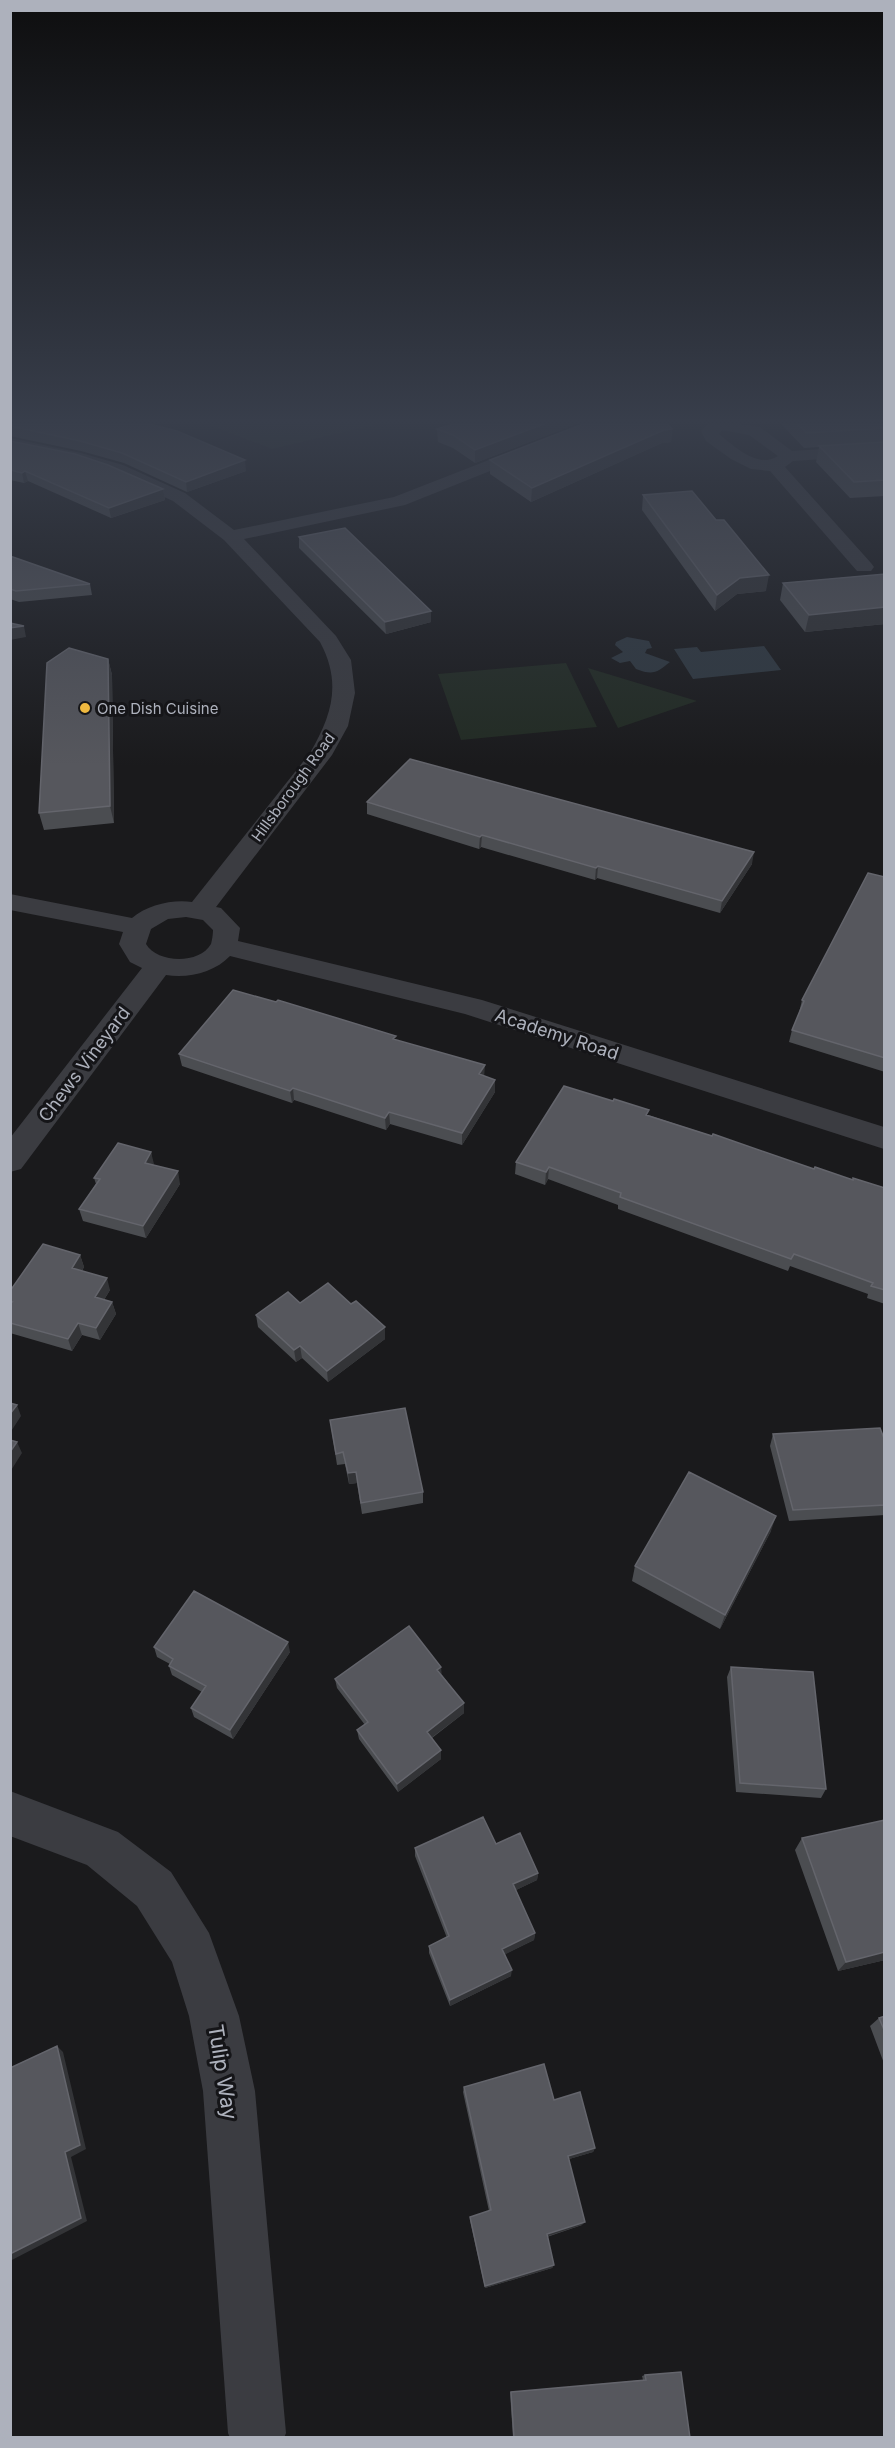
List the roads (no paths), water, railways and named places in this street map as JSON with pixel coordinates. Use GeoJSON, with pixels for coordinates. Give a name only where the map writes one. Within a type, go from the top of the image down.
{"type":"FeatureCollection","features":[{"type":"Feature","properties":{"kind":"street","name":"Hillsborough Road"},"geometry":{"type":"LineString","coordinates":[[200,910],[320,755],[337,726],[344,693],[340,660],[329,640],[233,538]]}},
{"type":"Feature","properties":{"kind":"street"},"geometry":{"type":"LineString","coordinates":[[842,538],[864,567]]}},
{"type":"Feature","properties":{"kind":"street"},"geometry":{"type":"LineString","coordinates":[[10,902],[138,927]]}},
{"type":"Feature","properties":{"kind":"street"},"geometry":{"type":"LineString","coordinates":[[172,910],[200,910],[212,914],[227,928],[228,937],[225,946],[216,955],[196,964],[173,968],[158,966],[145,961],[136,954],[132,945],[133,936],[138,927],[147,919],[172,910]]}},
{"type":"Feature","properties":{"kind":"street","name":"Academy Road"},"geometry":{"type":"LineString","coordinates":[[225,946],[472,1007],[885,1138]]}},
{"type":"Feature","properties":{"kind":"street","name":"Chews Vineyard"},"geometry":{"type":"LineString","coordinates":[[10,1161],[158,966]]}},
{"type":"Feature","properties":{"kind":"street","name":"Tulip Way"},"geometry":{"type":"LineString","coordinates":[[10,1813],[102,1848],[154,1889],[192,1950],[214,2016],[229,2091],[257,2433]]}},
{"type":"Feature","properties":{"kind":"place","name":"One Dish Cuisine"},"geometry":{"type":"Point","coordinates":[85,708]}}]}
